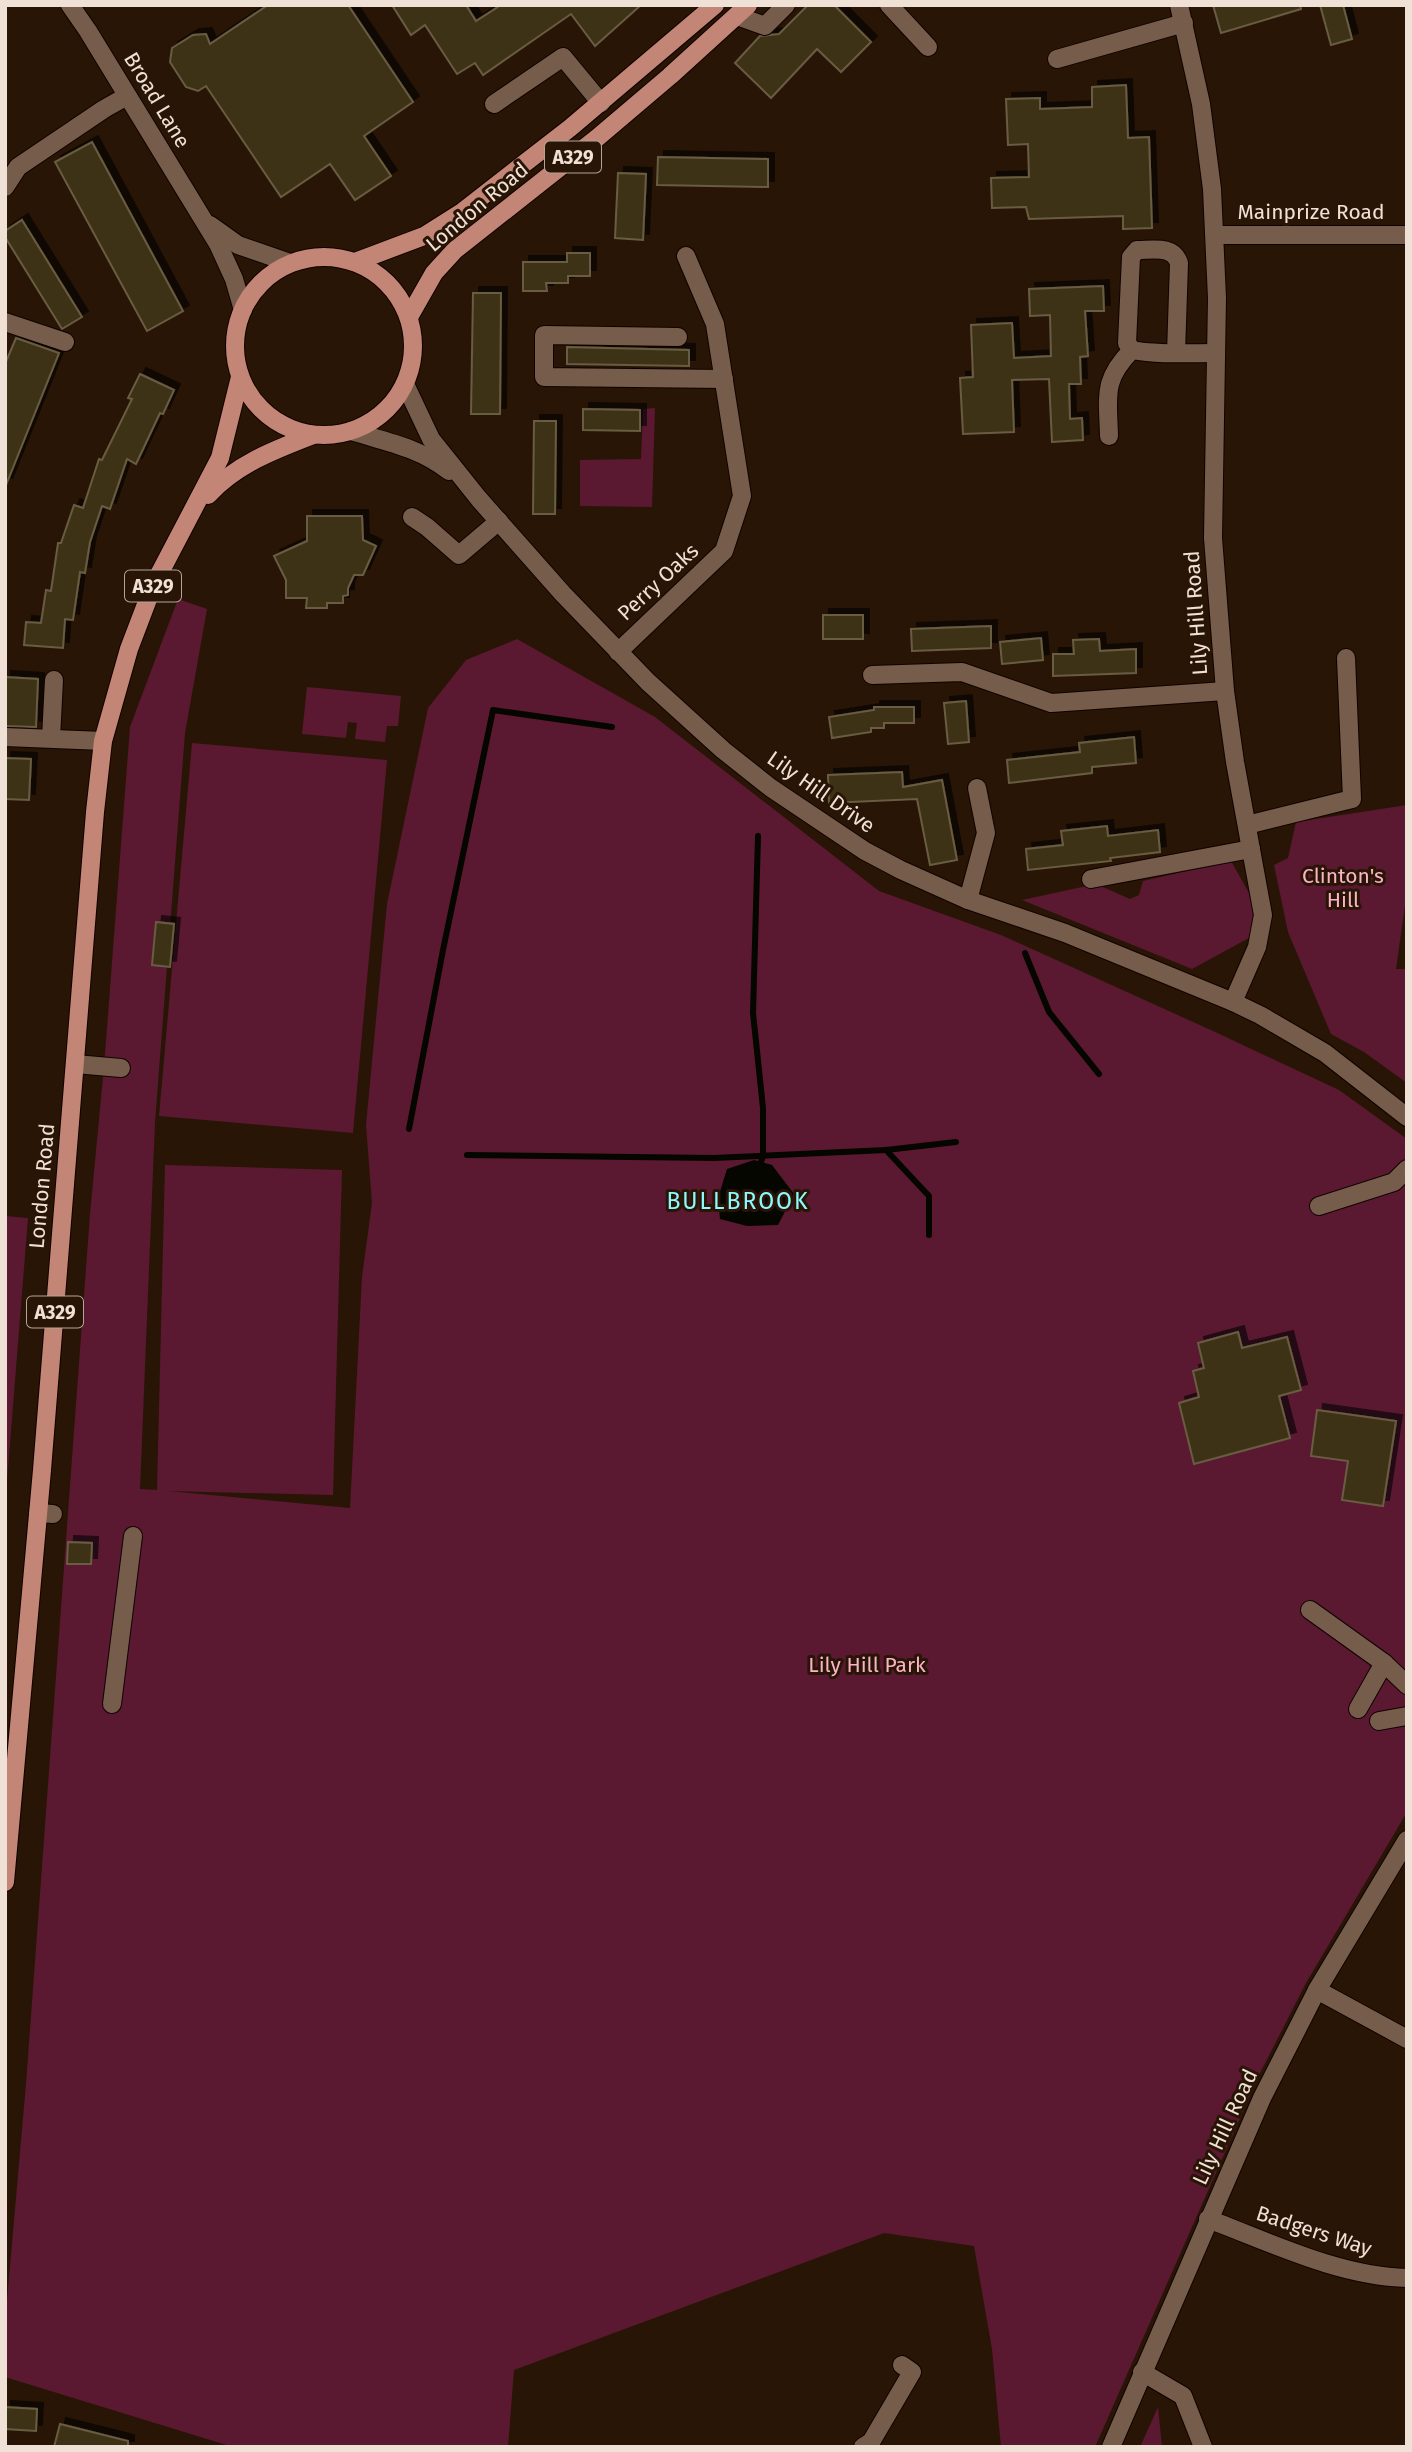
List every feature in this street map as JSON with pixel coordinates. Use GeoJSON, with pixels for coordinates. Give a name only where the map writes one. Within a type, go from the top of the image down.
{"type":"FeatureCollection","features":[{"type":"Feature","properties":{"kind":"main road","name":"London Road"},"geometry":{"type":"LineString","coordinates":[[355,262],[398,247],[445,224],[601,103],[715,5]]}},
{"type":"Feature","properties":{"kind":"main road","name":"London Road"},"geometry":{"type":"LineString","coordinates":[[409,317],[434,273],[455,250],[607,130],[743,11]]}},
{"type":"Feature","properties":{"kind":"main road","name":"A329"},"geometry":{"type":"LineString","coordinates":[[319,256],[338,257],[355,262],[373,271],[386,282],[403,304],[409,317],[412,354],[405,384],[397,398],[380,416],[351,431],[334,436],[286,429],[266,416],[240,377],[238,331],[243,310],[253,291],[268,276],[290,263],[319,256]]}},
{"type":"Feature","properties":{"kind":"main road","name":"London Road"},"geometry":{"type":"LineString","coordinates":[[6,1875],[46,1514],[75,1064],[103,741],[115,694],[153,586],[220,458],[240,377]]}},
{"type":"Feature","properties":{"kind":"main road","name":"London Road"},"geometry":{"type":"LineString","coordinates":[[194,510],[217,485],[235,471],[271,451],[313,435]]}},
{"type":"Feature","properties":{"kind":"street","name":"Broad Lane"},"geometry":{"type":"LineString","coordinates":[[71,5],[226,261],[243,310]]}},
{"type":"Feature","properties":{"kind":"street"},"geometry":{"type":"LineString","coordinates":[[743,11],[765,26],[786,5]]}},
{"type":"Feature","properties":{"kind":"street"},"geometry":{"type":"LineString","coordinates":[[889,5],[928,47]]}},
{"type":"Feature","properties":{"kind":"street","name":"Lily Hill Road"},"geometry":{"type":"LineString","coordinates":[[1179,5],[1201,104],[1212,189],[1217,298],[1213,538],[1225,691],[1263,915],[1258,947],[1233,1002]]}},
{"type":"Feature","properties":{"kind":"street"},"geometry":{"type":"LineString","coordinates":[[1057,59],[1184,23]]}},
{"type":"Feature","properties":{"kind":"street"},"geometry":{"type":"LineString","coordinates":[[494,104],[563,57],[601,103]]}},
{"type":"Feature","properties":{"kind":"street"},"geometry":{"type":"LineString","coordinates":[[5,187],[18,167],[127,96]]}},
{"type":"Feature","properties":{"kind":"street","name":"Broad Lane"},"geometry":{"type":"LineString","coordinates":[[202,219],[238,245],[290,263]]}},
{"type":"Feature","properties":{"kind":"street","name":"Mainprize Road"},"geometry":{"type":"LineString","coordinates":[[1215,235],[1407,234]]}},
{"type":"Feature","properties":{"kind":"street"},"geometry":{"type":"LineString","coordinates":[[1132,350],[1127,343],[1130,257],[1137,250],[1169,250],[1176,255],[1179,263],[1176,353]]}},
{"type":"Feature","properties":{"kind":"street","name":"Perry Oaks"},"geometry":{"type":"LineString","coordinates":[[618,652],[724,551],[742,496],[715,324],[686,256]]}},
{"type":"Feature","properties":{"kind":"street"},"geometry":{"type":"LineString","coordinates":[[5,322],[65,342]]}},
{"type":"Feature","properties":{"kind":"street"},"geometry":{"type":"LineString","coordinates":[[678,337],[544,335],[544,377],[724,379]]}},
{"type":"Feature","properties":{"kind":"street"},"geometry":{"type":"LineString","coordinates":[[1109,436],[1108,389],[1111,376],[1119,362],[1132,350],[1216,353]]}},
{"type":"Feature","properties":{"kind":"street","name":"Lily Hill Drive"},"geometry":{"type":"LineString","coordinates":[[405,384],[431,439],[499,521],[618,652],[714,741],[771,788],[865,851],[901,870],[968,900],[1065,933],[1233,1002]]}},
{"type":"Feature","properties":{"kind":"street","name":"Lily Hill Drive"},"geometry":{"type":"LineString","coordinates":[[351,431],[424,454],[471,489]]}},
{"type":"Feature","properties":{"kind":"street"},"geometry":{"type":"LineString","coordinates":[[412,517],[459,555],[499,521]]}},
{"type":"Feature","properties":{"kind":"street"},"geometry":{"type":"LineString","coordinates":[[1247,825],[1352,799],[1346,658]]}},
{"type":"Feature","properties":{"kind":"street"},"geometry":{"type":"LineString","coordinates":[[872,675],[962,672],[1051,703],[1225,691]]}},
{"type":"Feature","properties":{"kind":"street"},"geometry":{"type":"LineString","coordinates":[[51,738],[54,680]]}},
{"type":"Feature","properties":{"kind":"street"},"geometry":{"type":"LineString","coordinates":[[5,737],[103,741]]}},
{"type":"Feature","properties":{"kind":"street"},"geometry":{"type":"LineString","coordinates":[[968,900],[986,833],[977,788]]}},
{"type":"Feature","properties":{"kind":"street"},"geometry":{"type":"LineString","coordinates":[[1091,879],[1251,849]]}},
{"type":"Feature","properties":{"kind":"street"},"geometry":{"type":"LineString","coordinates":[[1233,1002],[1325,1053],[1407,1117]]}},
{"type":"Feature","properties":{"kind":"street"},"geometry":{"type":"LineString","coordinates":[[75,1064],[121,1068]]}},
{"type":"Feature","properties":{"kind":"street"},"geometry":{"type":"LineString","coordinates":[[1319,1206],[1394,1182],[1407,1169]]}},
{"type":"Feature","properties":{"kind":"street"},"geometry":{"type":"LineString","coordinates":[[112,1704],[133,1536]]}},
{"type":"Feature","properties":{"kind":"street"},"geometry":{"type":"LineString","coordinates":[[1310,1610],[1384,1663],[1407,1685]]}},
{"type":"Feature","properties":{"kind":"street"},"geometry":{"type":"LineString","coordinates":[[1358,1709],[1384,1663]]}},
{"type":"Feature","properties":{"kind":"street"},"geometry":{"type":"LineString","coordinates":[[1379,1721],[1407,1717]]}},
{"type":"Feature","properties":{"kind":"street","name":"Lily Hill Road"},"geometry":{"type":"LineString","coordinates":[[1111,2447],[1262,2098],[1317,1990],[1407,1840]]}},
{"type":"Feature","properties":{"kind":"street"},"geometry":{"type":"LineString","coordinates":[[1317,1990],[1407,2039]]}},
{"type":"Feature","properties":{"kind":"street","name":"Badgers Way"},"geometry":{"type":"LineString","coordinates":[[1208,2219],[1315,2260],[1383,2277],[1407,2278]]}},
{"type":"Feature","properties":{"kind":"street"},"geometry":{"type":"LineString","coordinates":[[863,2447],[870,2442],[913,2372]]}},
{"type":"Feature","properties":{"kind":"street"},"geometry":{"type":"LineString","coordinates":[[1142,2372],[1183,2396],[1203,2447]]}},
{"type":"Feature","properties":{"kind":"green space"},"geometry":{"type":"Polygon","coordinates":[[[655,408],[652,507],[580,506],[580,460],[641,459],[643,409],[655,408]]]}},
{"type":"Feature","properties":{"kind":"green space","name":"Lily Hill Park"},"geometry":{"type":"Polygon","coordinates":[[[178,599],[207,609],[185,733],[155,1122],[140,1489],[157,1490],[165,1165],[342,1170],[333,1495],[168,1491],[350,1508],[362,1277],[372,1203],[366,1125],[387,904],[428,708],[466,660],[517,639],[655,717],[879,891],[1001,935],[1339,1090],[1407,1139],[1407,1812],[1306,1983],[1259,2075],[1095,2447],[1001,2447],[992,2349],[974,2246],[884,2233],[514,2370],[508,2447],[233,2447],[5,2377],[5,2323],[26,2084],[90,1214],[130,727],[178,599]]]}},
{"type":"Feature","properties":{"kind":"green space"},"geometry":{"type":"Polygon","coordinates":[[[307,687],[401,696],[398,726],[387,726],[385,742],[355,739],[357,723],[348,722],[346,738],[302,734],[307,687]]]}},
{"type":"Feature","properties":{"kind":"green space"},"geometry":{"type":"Polygon","coordinates":[[[192,743],[387,760],[353,1133],[159,1116],[192,743]]]}},
{"type":"Feature","properties":{"kind":"green space","name":"Clinton's Hill"},"geometry":{"type":"Polygon","coordinates":[[[1407,805],[1407,891],[1396,969],[1407,969],[1407,1083],[1364,1052],[1331,1034],[1288,932],[1274,865],[1288,858],[1296,822],[1407,805]]]}},
{"type":"Feature","properties":{"kind":"green space"},"geometry":{"type":"Polygon","coordinates":[[[1231,861],[1254,902],[1258,933],[1192,969],[1022,900],[1096,884],[1130,899],[1139,895],[1143,881],[1231,861]]]}},
{"type":"Feature","properties":{"kind":"green space"},"geometry":{"type":"Polygon","coordinates":[[[5,1216],[28,1218],[5,1506],[5,1216]]]}},
{"type":"Feature","properties":{"kind":"green space"},"geometry":{"type":"Polygon","coordinates":[[[1158,2407],[1162,2447],[1140,2447],[1158,2407]]]}},
{"type":"Feature","properties":{"kind":"shaded area"},"geometry":{"type":"Polygon","coordinates":[[[754,1160],[772,1165],[794,1194],[778,1225],[747,1226],[720,1219],[718,1198],[727,1169],[754,1160]]]}},
{"type":"Feature","properties":{"kind":"building"},"geometry":{"type":"Polygon","coordinates":[[[268,5],[348,5],[413,102],[364,136],[391,176],[355,200],[330,164],[281,197],[206,86],[198,91],[186,87],[170,62],[172,48],[193,35],[206,34],[210,44],[268,5]]]}},
{"type":"Feature","properties":{"kind":"building"},"geometry":{"type":"Polygon","coordinates":[[[392,5],[466,5],[476,21],[501,5],[641,5],[595,46],[571,14],[483,75],[475,63],[457,74],[425,25],[411,35],[392,5]]]}},
{"type":"Feature","properties":{"kind":"building"},"geometry":{"type":"Polygon","coordinates":[[[808,5],[834,5],[871,42],[841,72],[817,49],[771,98],[735,63],[760,36],[779,34],[808,5]]]}},
{"type":"Feature","properties":{"kind":"building"},"geometry":{"type":"Polygon","coordinates":[[[1213,5],[1300,5],[1301,9],[1221,33],[1213,5]]]}},
{"type":"Feature","properties":{"kind":"building"},"geometry":{"type":"Polygon","coordinates":[[[1320,5],[1343,5],[1352,39],[1331,45],[1320,5]]]}},
{"type":"Feature","properties":{"kind":"building"},"geometry":{"type":"Polygon","coordinates":[[[1126,85],[1128,138],[1149,137],[1152,228],[1123,229],[1123,216],[1029,219],[1026,207],[992,208],[991,178],[1029,177],[1028,144],[1008,145],[1006,99],[1040,98],[1040,109],[1092,107],[1092,87],[1126,85]]]}},
{"type":"Feature","properties":{"kind":"building"},"geometry":{"type":"Polygon","coordinates":[[[92,142],[183,311],[147,331],[55,162],[92,142]]]}},
{"type":"Feature","properties":{"kind":"building"},"geometry":{"type":"Polygon","coordinates":[[[658,157],[768,159],[768,187],[657,185],[658,157]]]}},
{"type":"Feature","properties":{"kind":"building"},"geometry":{"type":"Polygon","coordinates":[[[618,173],[646,174],[643,240],[615,238],[618,173]]]}},
{"type":"Feature","properties":{"kind":"building"},"geometry":{"type":"Polygon","coordinates":[[[22,220],[82,317],[62,329],[5,237],[5,231],[22,220]]]}},
{"type":"Feature","properties":{"kind":"building"},"geometry":{"type":"Polygon","coordinates":[[[567,253],[590,253],[590,276],[568,276],[568,283],[546,283],[547,291],[523,291],[523,262],[567,262],[567,253]]]}},
{"type":"Feature","properties":{"kind":"building"},"geometry":{"type":"Polygon","coordinates":[[[1103,286],[1104,311],[1085,311],[1088,356],[1080,357],[1081,384],[1069,384],[1070,419],[1082,418],[1083,440],[1052,442],[1049,379],[1012,380],[1014,432],[963,434],[960,378],[973,377],[971,325],[1012,323],[1014,358],[1051,356],[1050,315],[1030,316],[1029,289],[1103,286]]]}},
{"type":"Feature","properties":{"kind":"building"},"geometry":{"type":"Polygon","coordinates":[[[473,293],[501,293],[500,414],[471,414],[473,293]]]}},
{"type":"Feature","properties":{"kind":"building"},"geometry":{"type":"Polygon","coordinates":[[[16,338],[59,353],[6,485],[5,364],[16,338]]]}},
{"type":"Feature","properties":{"kind":"building"},"geometry":{"type":"Polygon","coordinates":[[[567,347],[689,350],[689,366],[567,364],[567,347]]]}},
{"type":"Feature","properties":{"kind":"building"},"geometry":{"type":"Polygon","coordinates":[[[140,374],[174,390],[136,464],[127,459],[110,509],[102,506],[90,542],[85,573],[80,572],[73,620],[65,619],[63,648],[24,645],[26,622],[41,623],[46,590],[51,591],[58,543],[61,543],[74,505],[83,508],[99,459],[102,460],[132,399],[128,398],[140,374]]]}},
{"type":"Feature","properties":{"kind":"building"},"geometry":{"type":"Polygon","coordinates":[[[583,409],[640,410],[640,431],[583,430],[583,409]]]}},
{"type":"Feature","properties":{"kind":"building"},"geometry":{"type":"Polygon","coordinates":[[[534,421],[556,421],[555,514],[533,514],[534,421]]]}},
{"type":"Feature","properties":{"kind":"building"},"geometry":{"type":"Polygon","coordinates":[[[307,516],[362,516],[363,540],[376,546],[363,575],[354,575],[348,595],[343,596],[343,603],[327,603],[327,608],[306,608],[307,598],[286,598],[286,580],[274,556],[307,541],[307,516]]]}},
{"type":"Feature","properties":{"kind":"building"},"geometry":{"type":"Polygon","coordinates":[[[823,615],[863,615],[863,639],[823,639],[823,615]]]}},
{"type":"Feature","properties":{"kind":"building"},"geometry":{"type":"Polygon","coordinates":[[[991,626],[991,648],[912,651],[911,629],[991,626]]]}},
{"type":"Feature","properties":{"kind":"building"},"geometry":{"type":"Polygon","coordinates":[[[1041,638],[1043,660],[1002,664],[1000,642],[1041,638]]]}},
{"type":"Feature","properties":{"kind":"building"},"geometry":{"type":"Polygon","coordinates":[[[1099,639],[1100,651],[1136,649],[1136,673],[1053,676],[1053,654],[1074,654],[1073,640],[1099,639]]]}},
{"type":"Feature","properties":{"kind":"building"},"geometry":{"type":"Polygon","coordinates":[[[5,677],[38,679],[36,727],[5,726],[5,677]]]}},
{"type":"Feature","properties":{"kind":"building"},"geometry":{"type":"Polygon","coordinates":[[[966,701],[969,742],[948,744],[944,703],[966,701]]]}},
{"type":"Feature","properties":{"kind":"building"},"geometry":{"type":"Polygon","coordinates":[[[874,707],[914,707],[914,723],[884,723],[884,728],[871,728],[871,732],[832,738],[829,717],[874,710],[874,707]]]}},
{"type":"Feature","properties":{"kind":"building"},"geometry":{"type":"Polygon","coordinates":[[[1134,737],[1136,763],[1092,767],[1092,773],[1009,783],[1007,760],[1080,752],[1079,743],[1134,737]]]}},
{"type":"Feature","properties":{"kind":"building"},"geometry":{"type":"Polygon","coordinates":[[[5,758],[31,759],[29,800],[5,799],[5,758]]]}},
{"type":"Feature","properties":{"kind":"building"},"geometry":{"type":"Polygon","coordinates":[[[902,772],[903,787],[942,780],[957,860],[930,865],[917,799],[829,803],[828,775],[902,772]]]}},
{"type":"Feature","properties":{"kind":"building"},"geometry":{"type":"Polygon","coordinates":[[[1107,826],[1108,836],[1158,830],[1160,852],[1110,858],[1111,861],[1028,870],[1026,849],[1063,845],[1061,831],[1107,826]]]}},
{"type":"Feature","properties":{"kind":"building"},"geometry":{"type":"Polygon","coordinates":[[[156,922],[174,924],[170,967],[152,965],[156,922]]]}},
{"type":"Feature","properties":{"kind":"building"},"geometry":{"type":"Polygon","coordinates":[[[1238,1332],[1242,1348],[1287,1337],[1301,1390],[1279,1396],[1290,1438],[1194,1464],[1179,1403],[1199,1397],[1193,1371],[1204,1368],[1198,1343],[1238,1332]]]}},
{"type":"Feature","properties":{"kind":"building"},"geometry":{"type":"Polygon","coordinates":[[[1317,1410],[1396,1421],[1383,1506],[1342,1500],[1348,1461],[1311,1456],[1317,1410]]]}},
{"type":"Feature","properties":{"kind":"building"},"geometry":{"type":"Polygon","coordinates":[[[68,1542],[92,1543],[91,1564],[67,1564],[68,1542]]]}},
{"type":"Feature","properties":{"kind":"building"},"geometry":{"type":"Polygon","coordinates":[[[5,2407],[37,2409],[36,2431],[5,2429],[5,2407]]]}},
{"type":"Feature","properties":{"kind":"building"},"geometry":{"type":"Polygon","coordinates":[[[60,2424],[128,2441],[128,2447],[54,2447],[60,2424]]]}},
{"type":"Feature","properties":{"kind":"waterway"},"geometry":{"type":"LineString","coordinates":[[409,1129],[493,710],[612,727]]}},
{"type":"Feature","properties":{"kind":"waterway"},"geometry":{"type":"LineString","coordinates":[[758,836],[753,1013],[763,1108],[761,1162]]}},
{"type":"Feature","properties":{"kind":"waterway"},"geometry":{"type":"LineString","coordinates":[[1025,953],[1049,1012],[1099,1074]]}},
{"type":"Feature","properties":{"kind":"waterway"},"geometry":{"type":"LineString","coordinates":[[467,1155],[714,1158],[886,1150],[956,1142]]}},
{"type":"Feature","properties":{"kind":"waterway"},"geometry":{"type":"LineString","coordinates":[[886,1150],[929,1196],[929,1235]]}},
{"type":"Feature","properties":{"kind":"district","name":"BULLBROOK"},"geometry":{"type":"Point","coordinates":[738,1201]}}]}
